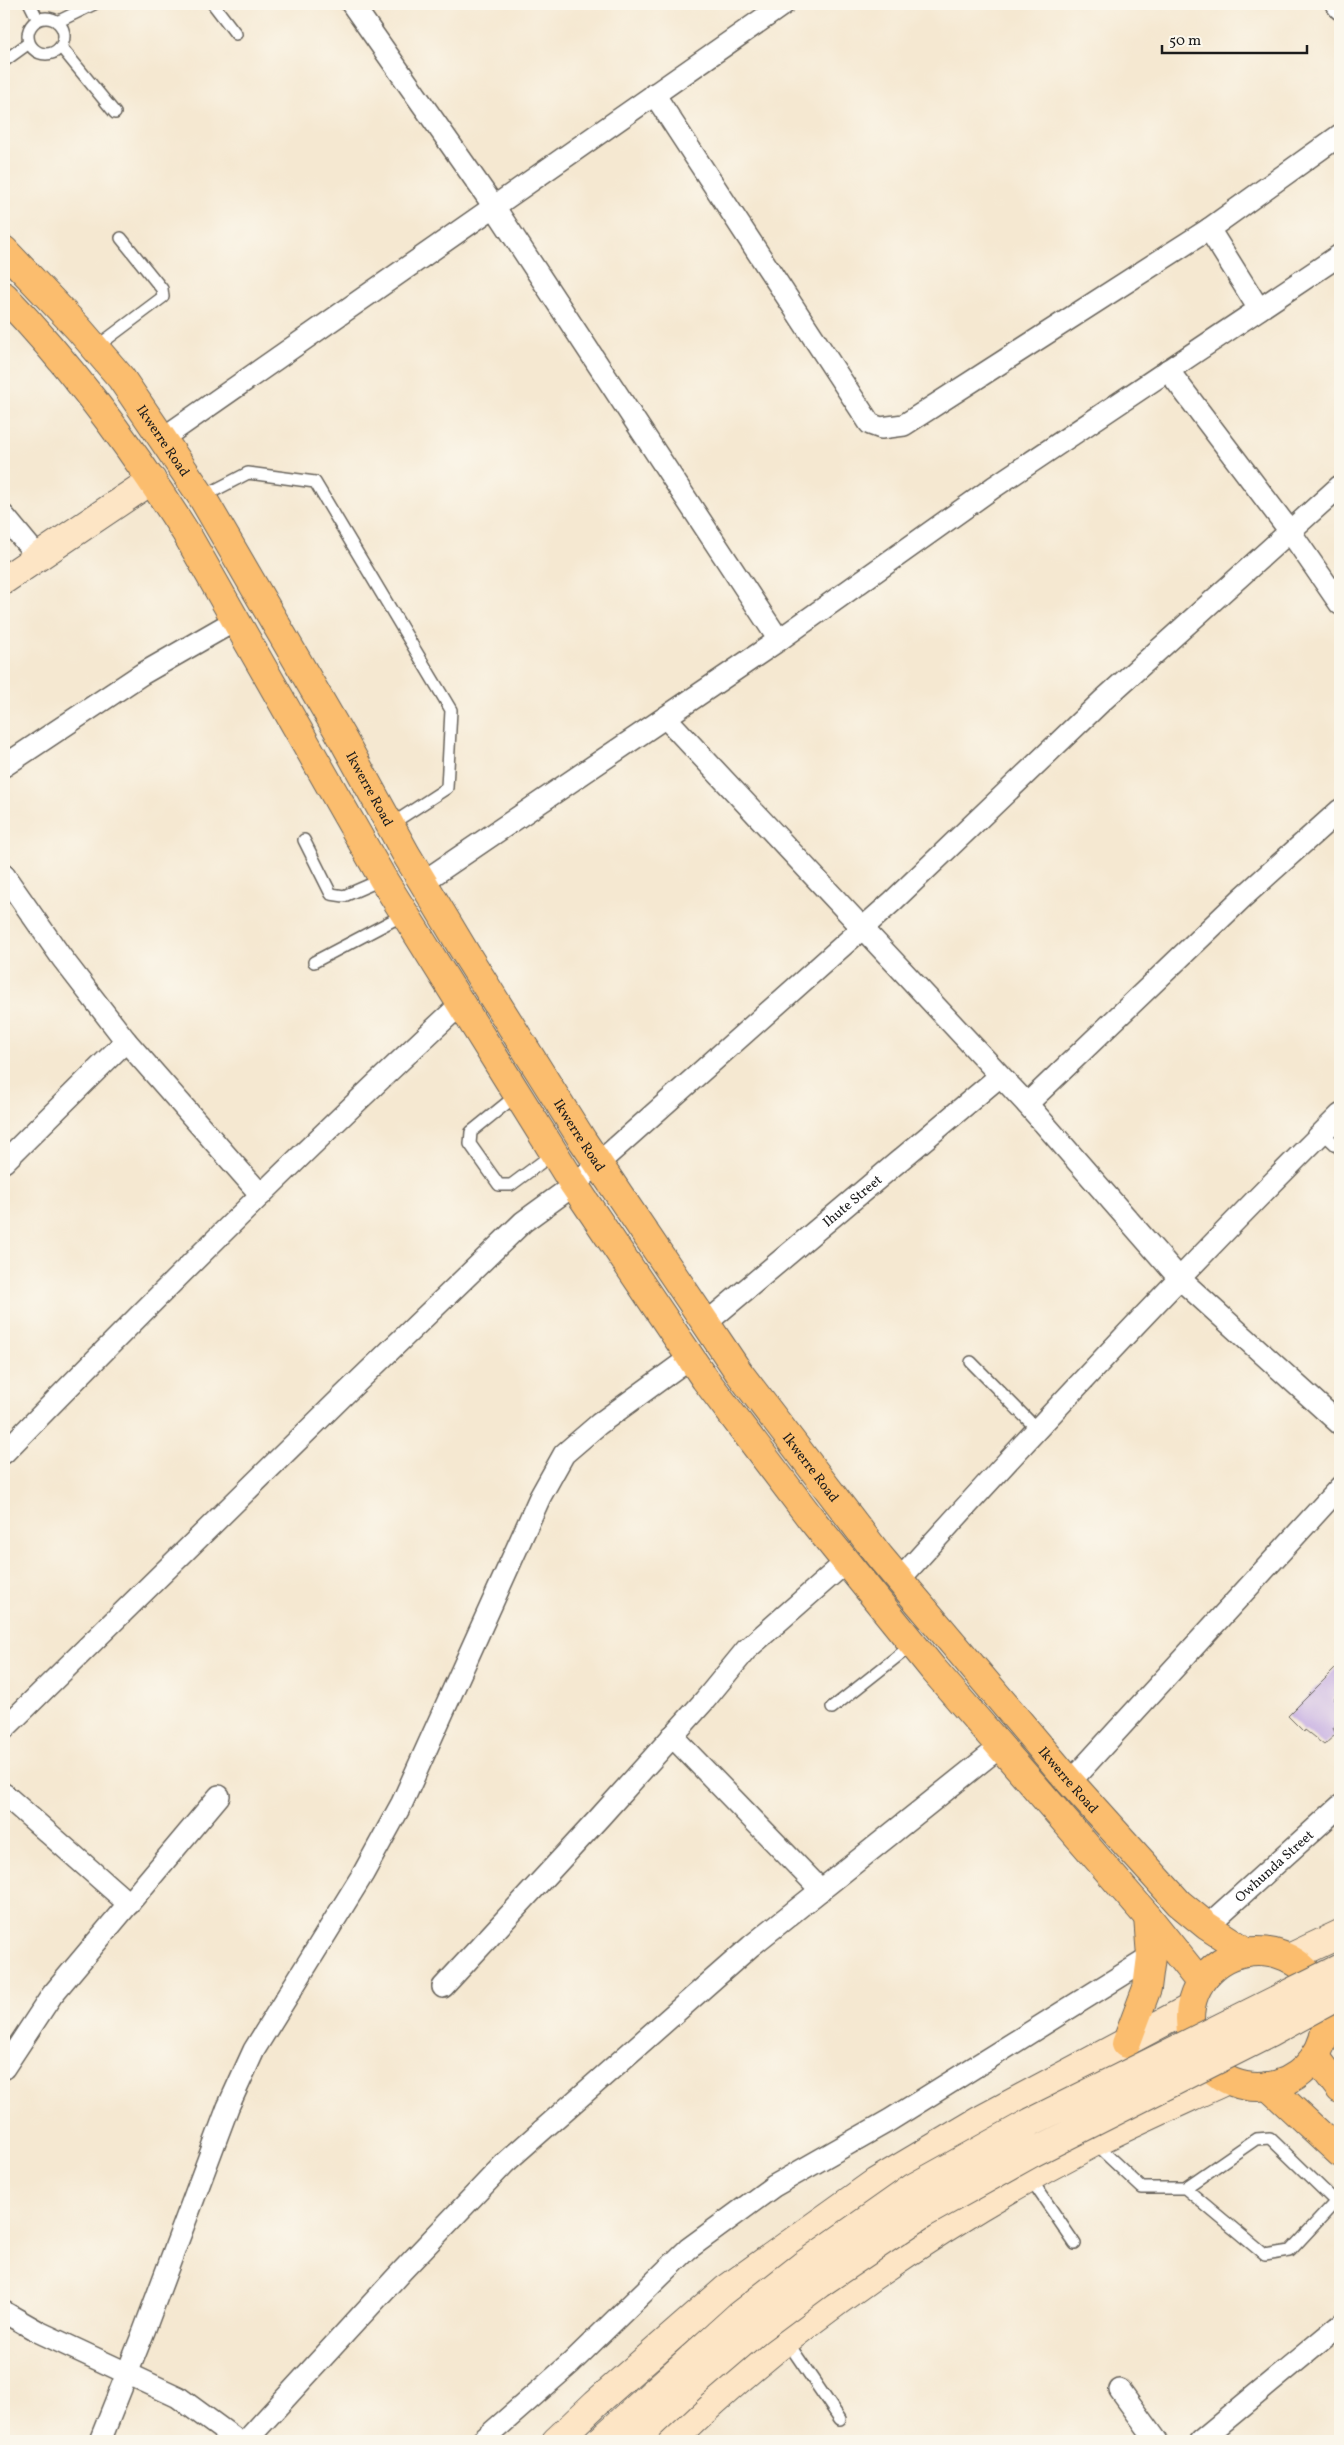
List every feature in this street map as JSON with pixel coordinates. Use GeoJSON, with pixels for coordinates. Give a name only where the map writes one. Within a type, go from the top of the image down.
{"type":"FeatureCollection","features":[{"type":"Feature","properties":{"kind":"main road","name":"Ikwerre Road"},"geometry":{"type":"LineString","coordinates":[[4,250],[121,378],[202,497],[341,736],[423,882],[598,1163],[740,1374],[900,1579],[1070,1782],[1179,1903],[1207,1926],[1247,1952]]}},
{"type":"Feature","properties":{"kind":"main road"},"geometry":{"type":"LineString","coordinates":[[4,296],[38,332],[91,395],[152,480],[236,620],[383,879],[574,1185],[691,1357],[752,1442],[846,1562],[913,1644],[1148,1916],[1200,1982]]}},
{"type":"Feature","properties":{"kind":"main road"},"geometry":{"type":"LineString","coordinates":[[1126,2044],[1147,1988],[1151,1957],[1148,1916]]}},
{"type":"Feature","properties":{"kind":"main road"},"geometry":{"type":"LineString","coordinates":[[1247,1952],[1276,1953],[1289,1958],[1301,1966],[1319,1988],[1326,2015],[1333,2025],[1315,2056],[1295,2076],[1268,2086],[1254,2087],[1227,2080],[1214,2072],[1197,2050],[1191,2037],[1190,2008],[1200,1982],[1220,1962],[1247,1952]]}},
{"type":"Feature","properties":{"kind":"main road"},"geometry":{"type":"LineString","coordinates":[[1315,2056],[1340,2090]]}},
{"type":"Feature","properties":{"kind":"main road"},"geometry":{"type":"LineString","coordinates":[[1268,2086],[1340,2153]]}},
{"type":"Feature","properties":{"kind":"street"},"geometry":{"type":"LineString","coordinates":[[352,4],[493,205],[779,640]]}},
{"type":"Feature","properties":{"kind":"street"},"geometry":{"type":"LineString","coordinates":[[163,438],[403,271],[493,205],[784,4]]}},
{"type":"Feature","properties":{"kind":"street"},"geometry":{"type":"LineString","coordinates":[[1336,4],[1340,9]]}},
{"type":"Feature","properties":{"kind":"street"},"geometry":{"type":"LineString","coordinates":[[654,94],[870,424],[881,428],[904,425],[1209,229],[1340,135]]}},
{"type":"Feature","properties":{"kind":"street"},"geometry":{"type":"LineString","coordinates":[[1209,229],[1259,309]]}},
{"type":"Feature","properties":{"kind":"street"},"geometry":{"type":"LineString","coordinates":[[423,882],[779,640],[994,487],[1340,255]]}},
{"type":"Feature","properties":{"kind":"street"},"geometry":{"type":"LineString","coordinates":[[1168,370],[1289,530],[1340,604]]}},
{"type":"Feature","properties":{"kind":"street"},"geometry":{"type":"LineString","coordinates":[[4,580],[152,480]]}},
{"type":"Feature","properties":{"kind":"street"},"geometry":{"type":"LineString","coordinates":[[4,1729],[516,1229],[574,1185],[862,929],[1102,701],[1289,530],[1340,486]]}},
{"type":"Feature","properties":{"kind":"street"},"geometry":{"type":"LineString","coordinates":[[4,516],[38,557]]}},
{"type":"Feature","properties":{"kind":"street"},"geometry":{"type":"LineString","coordinates":[[4,766],[142,674],[236,620]]}},
{"type":"Feature","properties":{"kind":"street"},"geometry":{"type":"LineString","coordinates":[[666,718],[1027,1104],[1179,1278],[1340,1424]]}},
{"type":"Feature","properties":{"kind":"street"},"geometry":{"type":"LineString","coordinates":[[1027,1104],[1242,898],[1340,810]]}},
{"type":"Feature","properties":{"kind":"street"},"geometry":{"type":"LineString","coordinates":[[4,875],[62,958],[126,1041],[260,1195]]}},
{"type":"Feature","properties":{"kind":"street"},"geometry":{"type":"LineString","coordinates":[[4,1452],[126,1327],[335,1121],[461,1004]]}},
{"type":"Feature","properties":{"kind":"street"},"geometry":{"type":"LineString","coordinates":[[4,1162],[126,1041]]}},
{"type":"Feature","properties":{"kind":"street","name":"Ihute Street"},"geometry":{"type":"LineString","coordinates":[[705,1324],[1000,1076]]}},
{"type":"Feature","properties":{"kind":"street"},"geometry":{"type":"LineString","coordinates":[[900,1579],[1036,1428],[1179,1278],[1340,1115]]}},
{"type":"Feature","properties":{"kind":"street"},"geometry":{"type":"LineString","coordinates":[[100,2441],[228,2107],[254,2050],[363,1874],[402,1803],[540,1496],[564,1454],[599,1424],[691,1357]]}},
{"type":"Feature","properties":{"kind":"street"},"geometry":{"type":"LineString","coordinates":[[1070,1782],[1340,1487]]}},
{"type":"Feature","properties":{"kind":"street"},"geometry":{"type":"LineString","coordinates":[[443,1987],[672,1736],[746,1650],[846,1562]]}},
{"type":"Feature","properties":{"kind":"street"},"geometry":{"type":"LineString","coordinates":[[672,1736],[821,1890]]}},
{"type":"Feature","properties":{"kind":"street"},"geometry":{"type":"LineString","coordinates":[[246,2441],[402,2270],[505,2163],[751,1946],[1001,1746]]}},
{"type":"Feature","properties":{"kind":"street"},"geometry":{"type":"LineString","coordinates":[[4,1794],[129,1904]]}},
{"type":"Feature","properties":{"kind":"street"},"geometry":{"type":"LineString","coordinates":[[4,2068],[52,1995],[219,1796]]}},
{"type":"Feature","properties":{"kind":"street","name":"Owhunda Street"},"geometry":{"type":"LineString","coordinates":[[1207,1926],[1340,1806]]}},
{"type":"Feature","properties":{"kind":"street"},"geometry":{"type":"LineString","coordinates":[[1289,1958],[1340,1934]]}},
{"type":"Feature","properties":{"kind":"street"},"geometry":{"type":"LineString","coordinates":[[482,2441],[571,2363],[688,2249],[766,2192],[890,2120],[1151,1957]]}},
{"type":"Feature","properties":{"kind":"street"},"geometry":{"type":"LineString","coordinates":[[600,2441],[738,2316],[802,2266],[914,2187],[1031,2122],[1340,1968]]}},
{"type":"Feature","properties":{"kind":"street"},"geometry":{"type":"LineString","coordinates":[[633,2441],[693,2385],[756,2331],[819,2284],[923,2214],[1032,2153],[1270,2033],[1340,1994]]}},
{"type":"Feature","properties":{"kind":"street"},"geometry":{"type":"LineString","coordinates":[[556,2441],[596,2403],[725,2290],[876,2182],[982,2119],[1126,2044],[1190,2008]]}},
{"type":"Feature","properties":{"kind":"street"},"geometry":{"type":"LineString","coordinates":[[672,2441],[786,2340],[920,2245],[1030,2178],[1088,2146],[1227,2080]]}},
{"type":"Feature","properties":{"kind":"street"},"geometry":{"type":"LineString","coordinates":[[1052,2082],[1071,2084],[1084,2093],[1091,2104],[1093,2117],[1088,2146]]}},
{"type":"Feature","properties":{"kind":"street"},"geometry":{"type":"LineString","coordinates":[[4,2312],[39,2332],[178,2397],[238,2441]]}},
{"type":"Feature","properties":{"kind":"street"},"geometry":{"type":"LineString","coordinates":[[1200,2441],[1340,2325]]}},
{"type":"Feature","properties":{"kind":"street"},"geometry":{"type":"LineString","coordinates":[[1120,2390],[1157,2441]]}},
{"type":"Feature","properties":{"kind":"lane"},"geometry":{"type":"LineString","coordinates":[[30,4],[38,20]]}},
{"type":"Feature","properties":{"kind":"lane"},"geometry":{"type":"LineString","coordinates":[[57,22],[94,4]]}},
{"type":"Feature","properties":{"kind":"lane"},"geometry":{"type":"LineString","coordinates":[[212,4],[236,34]]}},
{"type":"Feature","properties":{"kind":"lane"},"geometry":{"type":"LineString","coordinates":[[53,19],[61,25],[65,34],[61,47],[49,55],[39,54],[31,48],[29,43],[28,30],[38,20],[53,19]]}},
{"type":"Feature","properties":{"kind":"lane"},"geometry":{"type":"LineString","coordinates":[[4,61],[29,43]]}},
{"type":"Feature","properties":{"kind":"lane"},"geometry":{"type":"LineString","coordinates":[[61,47],[115,112]]}},
{"type":"Feature","properties":{"kind":"lane"},"geometry":{"type":"LineString","coordinates":[[95,348],[163,297],[162,289],[121,238]]}},
{"type":"Feature","properties":{"kind":"lane"},"geometry":{"type":"LineString","coordinates":[[202,497],[248,473],[315,482],[451,710],[448,788],[390,826]]}},
{"type":"Feature","properties":{"kind":"lane"},"geometry":{"type":"LineString","coordinates":[[304,840],[331,894],[344,896],[383,879]]}},
{"type":"Feature","properties":{"kind":"lane"},"geometry":{"type":"LineString","coordinates":[[314,962],[405,914]]}},
{"type":"Feature","properties":{"kind":"lane"},"geometry":{"type":"LineString","coordinates":[[518,1094],[471,1132],[470,1144],[499,1185],[504,1187],[511,1185],[554,1153]]}},
{"type":"Feature","properties":{"kind":"lane"},"geometry":{"type":"LineString","coordinates":[[1322,1133],[1340,1149]]}},
{"type":"Feature","properties":{"kind":"lane"},"geometry":{"type":"LineString","coordinates":[[971,1362],[1036,1428]]}},
{"type":"Feature","properties":{"kind":"lane"},"geometry":{"type":"LineString","coordinates":[[832,1708],[913,1644]]}},
{"type":"Feature","properties":{"kind":"lane"},"geometry":{"type":"LineString","coordinates":[[1088,2146],[1142,2188],[1185,2188],[1256,2139],[1270,2138],[1338,2199],[1290,2251],[1265,2255],[1185,2188]]}},
{"type":"Feature","properties":{"kind":"lane"},"geometry":{"type":"LineString","coordinates":[[1030,2178],[1075,2244]]}},
{"type":"Feature","properties":{"kind":"lane"},"geometry":{"type":"LineString","coordinates":[[786,2340],[840,2419]]}},
{"type":"Feature","properties":{"kind":"building"},"geometry":{"type":"Polygon","coordinates":[[[1340,1664],[1340,1692],[1333,1699],[1340,1706],[1340,1721],[1333,1728],[1336,1734],[1324,1745],[1305,1730],[1304,1732],[1288,1716],[1340,1664]]]}}]}
